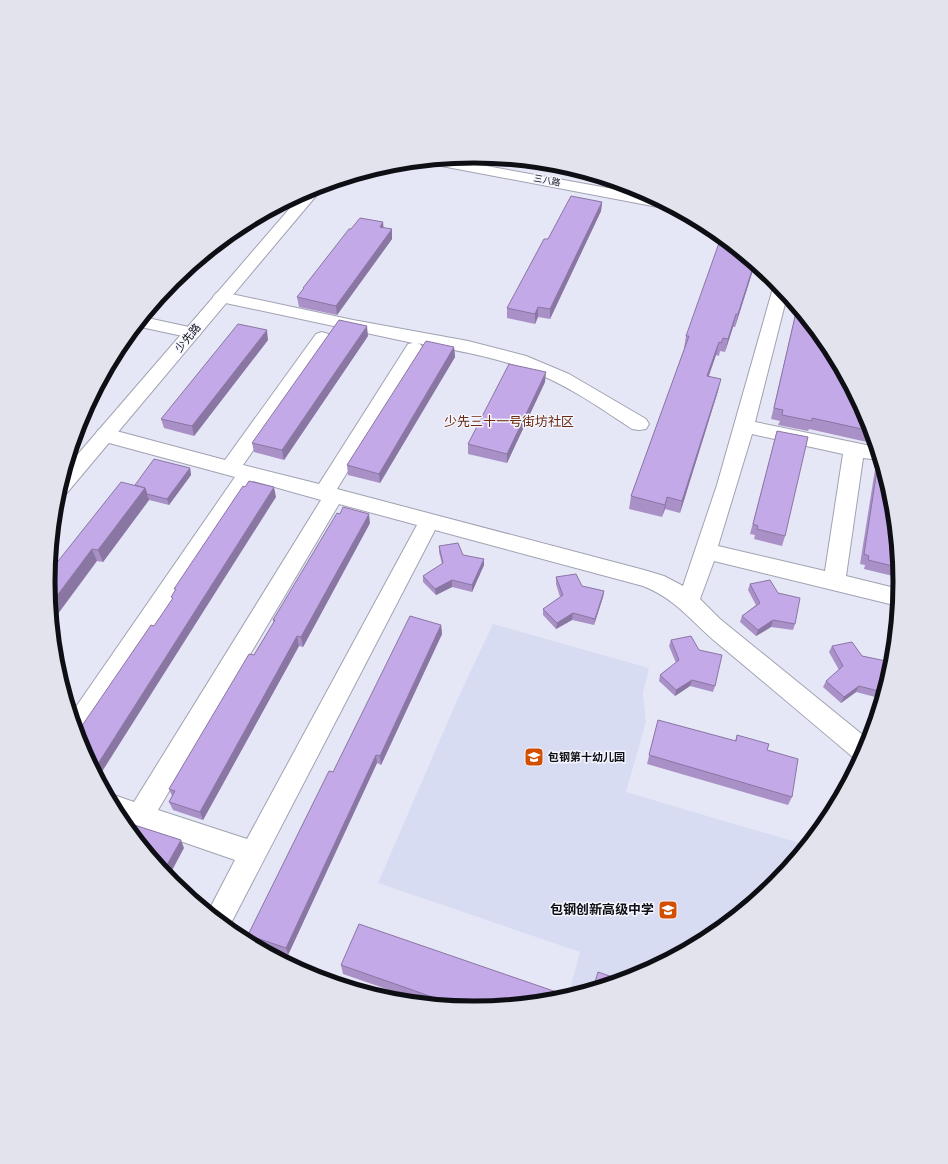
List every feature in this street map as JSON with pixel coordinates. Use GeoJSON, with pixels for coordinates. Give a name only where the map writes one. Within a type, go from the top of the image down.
{"type":"FeatureCollection","features":[{"type":"Feature","properties":{"kind":"street","name":"三八路"},"geometry":{"type":"LineString","coordinates":[[452,164],[641,198]]}},
{"type":"Feature","properties":{"kind":"street","name":"少先路"},"geometry":{"type":"LineString","coordinates":[[68,477],[306,198]]}},
{"type":"Feature","properties":{"kind":"street"},"geometry":{"type":"LineString","coordinates":[[688,602],[706,551],[744,426],[779,295]]}},
{"type":"Feature","properties":{"kind":"street"},"geometry":{"type":"LineString","coordinates":[[222,297],[362,327],[493,352],[536,366],[572,382],[639,424]]}},
{"type":"Feature","properties":{"kind":"street"},"geometry":{"type":"LineString","coordinates":[[146,322],[192,333]]}},
{"type":"Feature","properties":{"kind":"street"},"geometry":{"type":"LineString","coordinates":[[79,722],[322,338]]}},
{"type":"Feature","properties":{"kind":"street"},"geometry":{"type":"LineString","coordinates":[[140,816],[414,348]]}},
{"type":"Feature","properties":{"kind":"street"},"geometry":{"type":"LineString","coordinates":[[744,426],[873,453]]}},
{"type":"Feature","properties":{"kind":"street"},"geometry":{"type":"LineString","coordinates":[[104,435],[430,520],[662,583],[688,602],[712,625],[859,747]]}},
{"type":"Feature","properties":{"kind":"street"},"geometry":{"type":"LineString","coordinates":[[834,582],[854,449]]}},
{"type":"Feature","properties":{"kind":"street"},"geometry":{"type":"LineString","coordinates":[[221,915],[430,520]]}},
{"type":"Feature","properties":{"kind":"street"},"geometry":{"type":"LineString","coordinates":[[706,551],[892,597]]}},
{"type":"Feature","properties":{"kind":"street"},"geometry":{"type":"LineString","coordinates":[[123,810],[253,854]]}},
{"type":"Feature","properties":{"kind":"shaded area","name":"包钢第十幼儿园"},"geometry":{"type":"Polygon","coordinates":[[[493,624],[649,668],[643,693],[646,722],[626,792],[801,843],[789,858],[750,897],[707,930],[659,958],[634,969],[609,979],[570,990],[580,952],[378,883],[458,698],[493,624]]]}},
{"type":"Feature","properties":{"kind":"building"},"geometry":{"type":"Polygon","coordinates":[[[571,196],[602,202],[550,309],[538,307],[535,314],[507,308],[544,239],[548,239],[571,196]]]}},
{"type":"Feature","properties":{"kind":"building"},"geometry":{"type":"Polygon","coordinates":[[[360,218],[383,222],[380,227],[392,229],[336,306],[297,297],[349,229],[351,229],[360,218]]]}},
{"type":"Feature","properties":{"kind":"building"},"geometry":{"type":"Polygon","coordinates":[[[720,243],[752,269],[738,314],[736,314],[728,339],[723,338],[721,343],[719,342],[707,376],[721,379],[682,501],[667,497],[665,505],[631,496],[689,336],[686,336],[720,243]]]}},
{"type":"Feature","properties":{"kind":"building"},"geometry":{"type":"Polygon","coordinates":[[[796,314],[837,372],[864,429],[812,418],[812,421],[782,415],[783,410],[774,408],[796,314]]]}},
{"type":"Feature","properties":{"kind":"building"},"geometry":{"type":"Polygon","coordinates":[[[339,320],[367,326],[282,450],[252,443],[339,320]]]}},
{"type":"Feature","properties":{"kind":"building"},"geometry":{"type":"Polygon","coordinates":[[[238,324],[267,330],[192,426],[161,419],[238,324]]]}},
{"type":"Feature","properties":{"kind":"building"},"geometry":{"type":"Polygon","coordinates":[[[426,341],[454,347],[379,474],[347,465],[426,341]]]}},
{"type":"Feature","properties":{"kind":"building"},"geometry":{"type":"Polygon","coordinates":[[[509,364],[546,372],[507,454],[468,444],[509,364]]]}},
{"type":"Feature","properties":{"kind":"building"},"geometry":{"type":"Polygon","coordinates":[[[777,431],[808,437],[785,536],[757,529],[758,526],[753,524],[777,431]]]}},
{"type":"Feature","properties":{"kind":"building"},"geometry":{"type":"Polygon","coordinates":[[[154,459],[190,468],[167,499],[147,494],[145,488],[135,485],[154,459]]]}},
{"type":"Feature","properties":{"kind":"building"},"geometry":{"type":"Polygon","coordinates":[[[877,468],[885,500],[892,566],[868,560],[869,556],[864,554],[877,468]]]}},
{"type":"Feature","properties":{"kind":"building"},"geometry":{"type":"Polygon","coordinates":[[[249,481],[274,487],[97,765],[81,727],[151,625],[154,626],[173,598],[171,597],[176,589],[174,589],[243,486],[245,487],[249,481]]]}},
{"type":"Feature","properties":{"kind":"building"},"geometry":{"type":"Polygon","coordinates":[[[121,482],[145,488],[98,550],[92,549],[56,598],[56,564],[121,482]]]}},
{"type":"Feature","properties":{"kind":"building"},"geometry":{"type":"Polygon","coordinates":[[[343,507],[369,514],[301,637],[297,636],[200,812],[169,802],[175,791],[169,789],[249,654],[254,655],[275,620],[273,620],[337,513],[340,514],[343,507]]]}},
{"type":"Feature","properties":{"kind":"building"},"geometry":{"type":"Polygon","coordinates":[[[458,543],[463,555],[484,559],[472,585],[452,580],[435,589],[423,576],[443,563],[439,546],[458,543]]]}},
{"type":"Feature","properties":{"kind":"building"},"geometry":{"type":"Polygon","coordinates":[[[576,574],[582,586],[604,591],[595,619],[573,613],[557,623],[543,609],[563,595],[556,577],[576,574]]]}},
{"type":"Feature","properties":{"kind":"building"},"geometry":{"type":"Polygon","coordinates":[[[770,580],[778,593],[800,598],[795,624],[773,620],[758,630],[742,616],[760,603],[750,584],[770,580]]]}},
{"type":"Feature","properties":{"kind":"building"},"geometry":{"type":"Polygon","coordinates":[[[410,616],[441,625],[380,756],[376,755],[286,948],[249,935],[248,935],[329,771],[333,772],[410,616]]]}},
{"type":"Feature","properties":{"kind":"building"},"geometry":{"type":"Polygon","coordinates":[[[691,636],[699,650],[722,655],[715,686],[692,680],[676,690],[660,675],[679,660],[671,640],[691,636]]]}},
{"type":"Feature","properties":{"kind":"building"},"geometry":{"type":"Polygon","coordinates":[[[852,642],[862,656],[885,661],[879,691],[859,686],[844,697],[826,681],[843,666],[832,646],[852,642]]]}},
{"type":"Feature","properties":{"kind":"building"},"geometry":{"type":"Polygon","coordinates":[[[658,720],[736,741],[737,735],[769,744],[767,750],[798,759],[792,797],[649,755],[658,720]]]}},
{"type":"Feature","properties":{"kind":"building"},"geometry":{"type":"Polygon","coordinates":[[[133,825],[181,840],[166,866],[133,825]]]}},
{"type":"Feature","properties":{"kind":"building"},"geometry":{"type":"Polygon","coordinates":[[[359,924],[558,993],[501,1000],[474,1001],[438,999],[341,965],[359,924]]]}},
{"type":"Feature","properties":{"kind":"building"},"geometry":{"type":"Polygon","coordinates":[[[598,972],[613,977],[609,979],[595,983],[598,972]]]}},
{"type":"Feature","properties":{"kind":"place","name":"包钢第十幼儿园"},"geometry":{"type":"Point","coordinates":[534,757]}},
{"type":"Feature","properties":{"kind":"place","name":"包钢创新高级中学"},"geometry":{"type":"Point","coordinates":[668,910]}},
{"type":"Feature","properties":{"kind":"district","name":"少先三十一号街坊社区"},"geometry":{"type":"Point","coordinates":[509,422]}}]}
